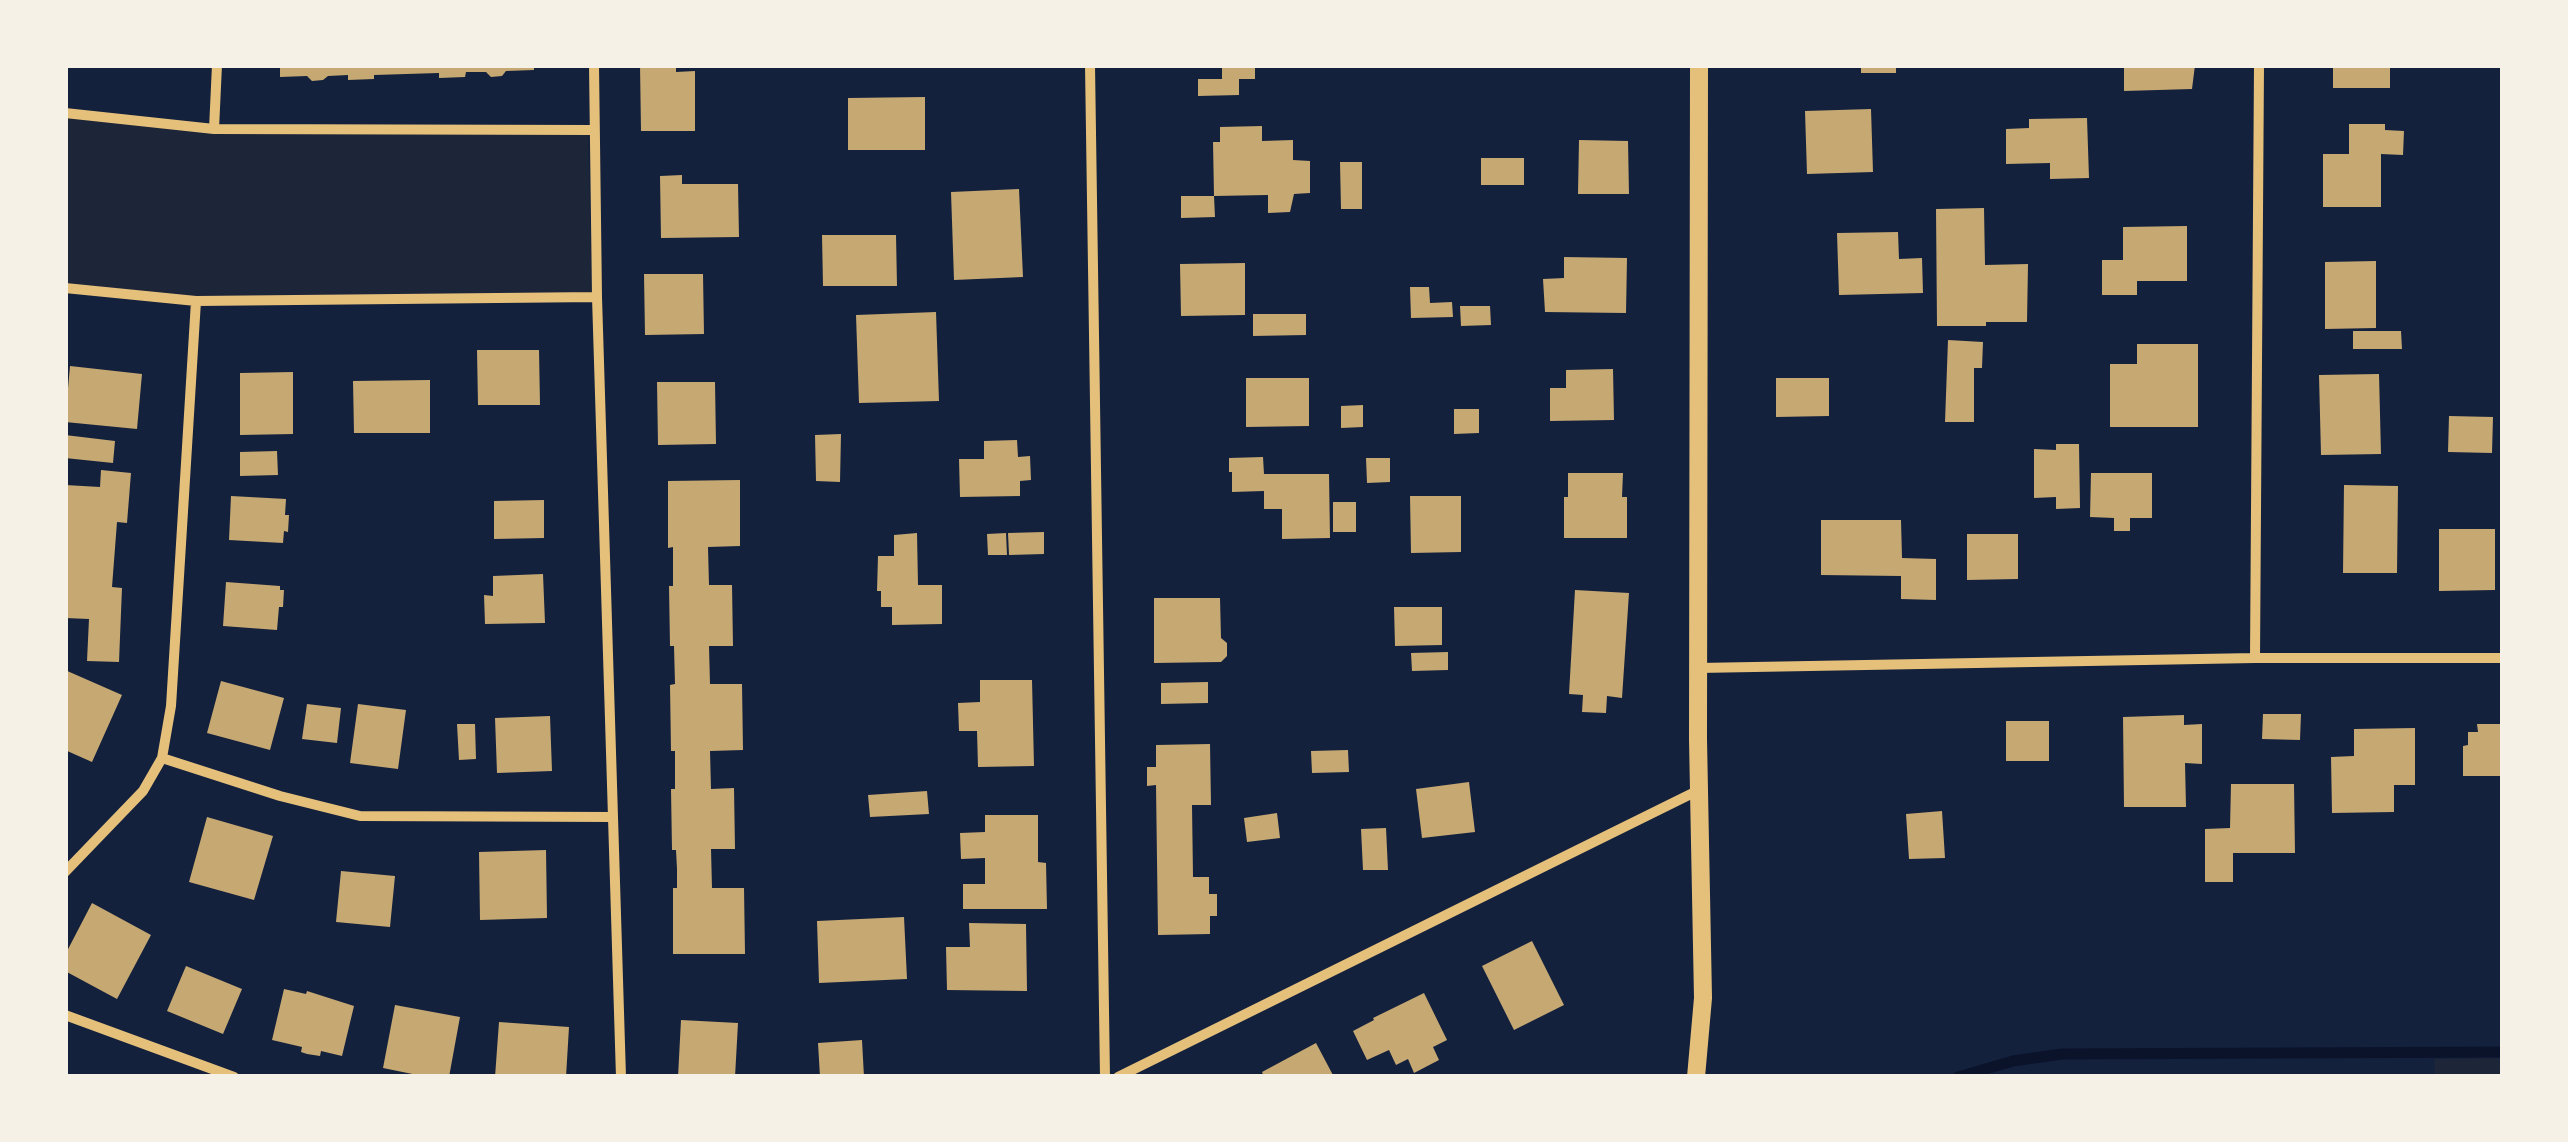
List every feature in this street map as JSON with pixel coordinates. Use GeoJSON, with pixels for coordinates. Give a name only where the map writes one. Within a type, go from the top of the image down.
{"type":"FeatureCollection","features":[{"type":"Feature","properties":{"kind":"street"},"geometry":{"type":"LineString","coordinates":[[214,129],[218,65]]}},
{"type":"Feature","properties":{"kind":"street"},"geometry":{"type":"LineString","coordinates":[[594,65],[597,297],[621,1077]]}},
{"type":"Feature","properties":{"kind":"street"},"geometry":{"type":"LineString","coordinates":[[1090,65],[1105,1077]]}},
{"type":"Feature","properties":{"kind":"street"},"geometry":{"type":"LineString","coordinates":[[1696,1077],[1702,998],[1699,65]]}},
{"type":"Feature","properties":{"kind":"street"},"geometry":{"type":"LineString","coordinates":[[2255,658],[2260,65]]}},
{"type":"Feature","properties":{"kind":"street"},"geometry":{"type":"LineString","coordinates":[[65,113],[214,129],[594,130]]}},
{"type":"Feature","properties":{"kind":"street"},"geometry":{"type":"LineString","coordinates":[[65,288],[196,301],[597,297]]}},
{"type":"Feature","properties":{"kind":"street"},"geometry":{"type":"LineString","coordinates":[[65,872],[143,791],[162,758],[171,706],[196,301]]}},
{"type":"Feature","properties":{"kind":"street"},"geometry":{"type":"LineString","coordinates":[[1698,668],[2255,658],[2503,658]]}},
{"type":"Feature","properties":{"kind":"street"},"geometry":{"type":"LineString","coordinates":[[162,758],[280,796],[360,816],[613,817]]}},
{"type":"Feature","properties":{"kind":"street"},"geometry":{"type":"LineString","coordinates":[[1118,1077],[1699,790]]}},
{"type":"Feature","properties":{"kind":"street"},"geometry":{"type":"LineString","coordinates":[[65,1015],[234,1077]]}},
{"type":"Feature","properties":{"kind":"shaded area"},"geometry":{"type":"Polygon","coordinates":[[[65,118],[209,133],[588,135],[592,293],[206,297],[65,284],[65,118]]]}},
{"type":"Feature","properties":{"kind":"shaded area"},"geometry":{"type":"Polygon","coordinates":[[[2503,1058],[2503,1077],[2435,1077],[2434,1059],[2503,1058]]]}},
{"type":"Feature","properties":{"kind":"building"},"geometry":{"type":"Polygon","coordinates":[[[280,65],[534,65],[534,70],[506,71],[502,76],[491,77],[486,72],[466,72],[465,77],[439,78],[439,73],[348,80],[348,75],[312,81],[307,76],[280,77],[280,65]]]}},
{"type":"Feature","properties":{"kind":"building"},"geometry":{"type":"Polygon","coordinates":[[[640,65],[676,65],[676,72],[695,71],[695,131],[641,131],[640,65]]]}},
{"type":"Feature","properties":{"kind":"building"},"geometry":{"type":"Polygon","coordinates":[[[1222,65],[1255,65],[1255,79],[1239,79],[1239,95],[1198,96],[1198,79],[1222,79],[1222,65]]]}},
{"type":"Feature","properties":{"kind":"building"},"geometry":{"type":"Polygon","coordinates":[[[1861,65],[1896,65],[1896,73],[1861,73],[1861,65]]]}},
{"type":"Feature","properties":{"kind":"building"},"geometry":{"type":"Polygon","coordinates":[[[2124,65],[2195,65],[2192,89],[2124,91],[2124,65]]]}},
{"type":"Feature","properties":{"kind":"building"},"geometry":{"type":"Polygon","coordinates":[[[2333,65],[2390,65],[2390,88],[2333,88],[2333,65]]]}},
{"type":"Feature","properties":{"kind":"building"},"geometry":{"type":"Polygon","coordinates":[[[925,97],[925,150],[848,150],[848,98],[925,97]]]}},
{"type":"Feature","properties":{"kind":"building"},"geometry":{"type":"Polygon","coordinates":[[[1871,109],[1873,172],[1807,174],[1805,111],[1871,109]]]}},
{"type":"Feature","properties":{"kind":"building"},"geometry":{"type":"Polygon","coordinates":[[[2087,118],[2089,178],[2050,179],[2050,163],[2006,164],[2006,129],[2029,128],[2029,119],[2087,118]]]}},
{"type":"Feature","properties":{"kind":"building"},"geometry":{"type":"Polygon","coordinates":[[[2349,124],[2385,124],[2385,130],[2404,131],[2403,155],[2381,154],[2381,207],[2323,207],[2323,154],[2349,154],[2349,124]]]}},
{"type":"Feature","properties":{"kind":"building"},"geometry":{"type":"Polygon","coordinates":[[[1262,126],[1262,141],[1293,140],[1293,160],[1310,161],[1310,193],[1294,194],[1290,212],[1268,213],[1268,195],[1214,196],[1213,142],[1220,142],[1220,127],[1262,126]]]}},
{"type":"Feature","properties":{"kind":"building"},"geometry":{"type":"Polygon","coordinates":[[[1579,140],[1628,141],[1629,194],[1578,194],[1579,140]]]}},
{"type":"Feature","properties":{"kind":"building"},"geometry":{"type":"Polygon","coordinates":[[[1481,158],[1524,158],[1524,185],[1481,185],[1481,158]]]}},
{"type":"Feature","properties":{"kind":"building"},"geometry":{"type":"Polygon","coordinates":[[[1340,162],[1362,162],[1362,209],[1341,209],[1340,162]]]}},
{"type":"Feature","properties":{"kind":"building"},"geometry":{"type":"Polygon","coordinates":[[[682,175],[682,184],[738,184],[739,237],[661,238],[660,176],[682,175]]]}},
{"type":"Feature","properties":{"kind":"building"},"geometry":{"type":"Polygon","coordinates":[[[1019,189],[1023,277],[954,280],[951,192],[1019,189]]]}},
{"type":"Feature","properties":{"kind":"building"},"geometry":{"type":"Polygon","coordinates":[[[1181,196],[1214,196],[1215,217],[1181,218],[1181,196]]]}},
{"type":"Feature","properties":{"kind":"building"},"geometry":{"type":"Polygon","coordinates":[[[1984,208],[1985,265],[2028,264],[2027,322],[1937,326],[1936,209],[1984,208]]]}},
{"type":"Feature","properties":{"kind":"building"},"geometry":{"type":"Polygon","coordinates":[[[2187,226],[2187,281],[2137,281],[2137,295],[2102,295],[2102,260],[2123,260],[2123,227],[2187,226]]]}},
{"type":"Feature","properties":{"kind":"building"},"geometry":{"type":"Polygon","coordinates":[[[1898,232],[1899,259],[1922,258],[1923,293],[1839,295],[1837,233],[1898,232]]]}},
{"type":"Feature","properties":{"kind":"building"},"geometry":{"type":"Polygon","coordinates":[[[822,235],[896,235],[897,286],[823,286],[822,235]]]}},
{"type":"Feature","properties":{"kind":"building"},"geometry":{"type":"Polygon","coordinates":[[[1564,257],[1627,258],[1626,313],[1545,312],[1543,279],[1564,278],[1564,257]]]}},
{"type":"Feature","properties":{"kind":"building"},"geometry":{"type":"Polygon","coordinates":[[[2376,261],[2376,328],[2325,329],[2325,262],[2376,261]]]}},
{"type":"Feature","properties":{"kind":"building"},"geometry":{"type":"Polygon","coordinates":[[[1245,263],[1245,315],[1181,316],[1180,264],[1245,263]]]}},
{"type":"Feature","properties":{"kind":"building"},"geometry":{"type":"Polygon","coordinates":[[[644,274],[703,274],[704,334],[645,335],[644,274]]]}},
{"type":"Feature","properties":{"kind":"building"},"geometry":{"type":"Polygon","coordinates":[[[1410,287],[1429,287],[1430,303],[1452,302],[1453,317],[1411,318],[1410,287]]]}},
{"type":"Feature","properties":{"kind":"building"},"geometry":{"type":"Polygon","coordinates":[[[1460,306],[1490,306],[1491,325],[1461,326],[1460,306]]]}},
{"type":"Feature","properties":{"kind":"building"},"geometry":{"type":"Polygon","coordinates":[[[936,312],[939,401],[859,403],[856,315],[936,312]]]}},
{"type":"Feature","properties":{"kind":"building"},"geometry":{"type":"Polygon","coordinates":[[[1253,314],[1306,314],[1306,335],[1253,336],[1253,314]]]}},
{"type":"Feature","properties":{"kind":"building"},"geometry":{"type":"Polygon","coordinates":[[[2353,331],[2401,331],[2402,349],[2353,349],[2353,331]]]}},
{"type":"Feature","properties":{"kind":"building"},"geometry":{"type":"Polygon","coordinates":[[[1948,340],[1983,342],[1982,368],[1974,368],[1974,422],[1945,422],[1948,340]]]}},
{"type":"Feature","properties":{"kind":"building"},"geometry":{"type":"Polygon","coordinates":[[[2137,344],[2198,344],[2198,427],[2110,427],[2110,364],[2137,364],[2137,344]]]}},
{"type":"Feature","properties":{"kind":"building"},"geometry":{"type":"Polygon","coordinates":[[[477,350],[539,350],[540,405],[478,405],[477,350]]]}},
{"type":"Feature","properties":{"kind":"building"},"geometry":{"type":"Polygon","coordinates":[[[70,366],[142,374],[137,429],[65,422],[70,366]]]}},
{"type":"Feature","properties":{"kind":"building"},"geometry":{"type":"Polygon","coordinates":[[[1613,369],[1614,420],[1550,421],[1550,388],[1566,388],[1566,370],[1613,369]]]}},
{"type":"Feature","properties":{"kind":"building"},"geometry":{"type":"Polygon","coordinates":[[[293,372],[293,434],[240,435],[240,373],[293,372]]]}},
{"type":"Feature","properties":{"kind":"building"},"geometry":{"type":"Polygon","coordinates":[[[2379,374],[2381,454],[2321,455],[2319,375],[2379,374]]]}},
{"type":"Feature","properties":{"kind":"building"},"geometry":{"type":"Polygon","coordinates":[[[1246,378],[1309,378],[1309,426],[1246,427],[1246,378]]]}},
{"type":"Feature","properties":{"kind":"building"},"geometry":{"type":"Polygon","coordinates":[[[1776,378],[1829,378],[1829,416],[1776,417],[1776,378]]]}},
{"type":"Feature","properties":{"kind":"building"},"geometry":{"type":"Polygon","coordinates":[[[430,380],[430,433],[354,433],[353,381],[430,380]]]}},
{"type":"Feature","properties":{"kind":"building"},"geometry":{"type":"Polygon","coordinates":[[[657,382],[715,382],[716,444],[658,445],[657,382]]]}},
{"type":"Feature","properties":{"kind":"building"},"geometry":{"type":"Polygon","coordinates":[[[1363,405],[1363,427],[1341,428],[1341,406],[1363,405]]]}},
{"type":"Feature","properties":{"kind":"building"},"geometry":{"type":"Polygon","coordinates":[[[1454,409],[1479,409],[1479,433],[1454,434],[1454,409]]]}},
{"type":"Feature","properties":{"kind":"building"},"geometry":{"type":"Polygon","coordinates":[[[2449,416],[2493,417],[2492,453],[2448,452],[2449,416]]]}},
{"type":"Feature","properties":{"kind":"building"},"geometry":{"type":"Polygon","coordinates":[[[841,434],[840,482],[816,481],[815,435],[841,434]]]}},
{"type":"Feature","properties":{"kind":"building"},"geometry":{"type":"Polygon","coordinates":[[[65,435],[115,441],[113,463],[65,458],[65,435]]]}},
{"type":"Feature","properties":{"kind":"building"},"geometry":{"type":"Polygon","coordinates":[[[1017,440],[1018,457],[1030,456],[1031,480],[1020,481],[1020,496],[960,497],[959,459],[984,459],[984,441],[1017,440]]]}},
{"type":"Feature","properties":{"kind":"building"},"geometry":{"type":"Polygon","coordinates":[[[2056,444],[2079,444],[2080,508],[2056,509],[2056,497],[2034,498],[2034,449],[2056,450],[2056,444]]]}},
{"type":"Feature","properties":{"kind":"building"},"geometry":{"type":"Polygon","coordinates":[[[277,451],[278,475],[240,476],[240,452],[277,451]]]}},
{"type":"Feature","properties":{"kind":"building"},"geometry":{"type":"Polygon","coordinates":[[[1263,457],[1264,474],[1329,474],[1330,538],[1282,539],[1282,509],[1264,509],[1264,491],[1232,492],[1229,458],[1263,457]]]}},
{"type":"Feature","properties":{"kind":"building"},"geometry":{"type":"Polygon","coordinates":[[[1366,458],[1390,458],[1390,482],[1367,483],[1366,458]]]}},
{"type":"Feature","properties":{"kind":"building"},"geometry":{"type":"Polygon","coordinates":[[[101,470],[131,473],[127,523],[117,522],[112,587],[122,588],[119,662],[87,661],[89,619],[65,618],[65,485],[100,487],[101,470]]]}},
{"type":"Feature","properties":{"kind":"building"},"geometry":{"type":"Polygon","coordinates":[[[1568,473],[1623,473],[1627,538],[1564,538],[1568,473]]]}},
{"type":"Feature","properties":{"kind":"building"},"geometry":{"type":"Polygon","coordinates":[[[2091,473],[2152,473],[2152,518],[2130,518],[2130,531],[2114,531],[2114,518],[2090,517],[2091,473]]]}},
{"type":"Feature","properties":{"kind":"building"},"geometry":{"type":"Polygon","coordinates":[[[740,480],[740,546],[708,547],[709,585],[732,585],[733,646],[709,646],[710,684],[742,684],[743,750],[710,751],[711,789],[734,788],[735,849],[711,849],[712,888],[744,888],[745,954],[673,954],[673,888],[677,888],[677,869],[676,850],[672,850],[675,751],[671,751],[670,685],[675,684],[674,646],[670,646],[673,547],[668,548],[668,481],[740,480]]]}},
{"type":"Feature","properties":{"kind":"building"},"geometry":{"type":"Polygon","coordinates":[[[2344,485],[2398,486],[2397,573],[2343,573],[2344,485]]]}},
{"type":"Feature","properties":{"kind":"building"},"geometry":{"type":"Polygon","coordinates":[[[231,496],[286,499],[288,532],[284,531],[283,543],[229,540],[231,496]]]}},
{"type":"Feature","properties":{"kind":"building"},"geometry":{"type":"Polygon","coordinates":[[[1410,496],[1461,496],[1461,552],[1411,553],[1410,496]]]}},
{"type":"Feature","properties":{"kind":"building"},"geometry":{"type":"Polygon","coordinates":[[[544,500],[544,538],[494,539],[494,501],[544,500]]]}},
{"type":"Feature","properties":{"kind":"building"},"geometry":{"type":"Polygon","coordinates":[[[1333,502],[1356,502],[1356,532],[1333,532],[1333,502]]]}},
{"type":"Feature","properties":{"kind":"building"},"geometry":{"type":"Polygon","coordinates":[[[1821,520],[1901,520],[1902,558],[1936,559],[1936,600],[1901,599],[1901,576],[1821,575],[1821,520]]]}},
{"type":"Feature","properties":{"kind":"building"},"geometry":{"type":"Polygon","coordinates":[[[2439,529],[2495,529],[2495,590],[2439,591],[2439,529]]]}},
{"type":"Feature","properties":{"kind":"building"},"geometry":{"type":"Polygon","coordinates":[[[1044,532],[1044,554],[1009,555],[1008,533],[1044,532]]]}},
{"type":"Feature","properties":{"kind":"building"},"geometry":{"type":"Polygon","coordinates":[[[917,533],[918,585],[942,585],[942,624],[892,625],[892,607],[881,607],[881,591],[877,591],[878,556],[894,556],[894,535],[917,533]]]}},
{"type":"Feature","properties":{"kind":"building"},"geometry":{"type":"Polygon","coordinates":[[[1006,533],[1007,555],[988,555],[987,534],[1006,533]]]}},
{"type":"Feature","properties":{"kind":"building"},"geometry":{"type":"Polygon","coordinates":[[[1967,534],[2018,534],[2018,579],[1967,580],[1967,534]]]}},
{"type":"Feature","properties":{"kind":"building"},"geometry":{"type":"Polygon","coordinates":[[[543,574],[545,623],[485,624],[484,595],[493,596],[493,576],[543,574]]]}},
{"type":"Feature","properties":{"kind":"building"},"geometry":{"type":"Polygon","coordinates":[[[226,582],[280,586],[284,590],[283,607],[279,607],[277,630],[223,626],[226,582]]]}},
{"type":"Feature","properties":{"kind":"building"},"geometry":{"type":"Polygon","coordinates":[[[1575,590],[1629,593],[1622,698],[1607,696],[1606,713],[1582,712],[1583,695],[1569,694],[1575,590]]]}},
{"type":"Feature","properties":{"kind":"building"},"geometry":{"type":"Polygon","coordinates":[[[1154,598],[1220,598],[1221,638],[1227,643],[1227,656],[1221,662],[1154,663],[1154,598]]]}},
{"type":"Feature","properties":{"kind":"building"},"geometry":{"type":"Polygon","coordinates":[[[1394,607],[1442,607],[1442,645],[1395,646],[1394,607]]]}},
{"type":"Feature","properties":{"kind":"building"},"geometry":{"type":"Polygon","coordinates":[[[1448,652],[1448,670],[1412,671],[1411,653],[1448,652]]]}},
{"type":"Feature","properties":{"kind":"building"},"geometry":{"type":"Polygon","coordinates":[[[65,670],[122,695],[92,762],[65,750],[65,670]]]}},
{"type":"Feature","properties":{"kind":"building"},"geometry":{"type":"Polygon","coordinates":[[[980,680],[1032,680],[1034,766],[978,767],[977,731],[959,731],[958,703],[980,702],[980,680]]]}},
{"type":"Feature","properties":{"kind":"building"},"geometry":{"type":"Polygon","coordinates":[[[221,681],[284,698],[270,750],[207,733],[221,681]]]}},
{"type":"Feature","properties":{"kind":"building"},"geometry":{"type":"Polygon","coordinates":[[[1208,682],[1208,703],[1161,704],[1161,683],[1208,682]]]}},
{"type":"Feature","properties":{"kind":"building"},"geometry":{"type":"Polygon","coordinates":[[[307,704],[341,708],[337,743],[302,739],[307,704]]]}},
{"type":"Feature","properties":{"kind":"building"},"geometry":{"type":"Polygon","coordinates":[[[358,704],[406,710],[398,769],[350,763],[358,704]]]}},
{"type":"Feature","properties":{"kind":"building"},"geometry":{"type":"Polygon","coordinates":[[[2263,714],[2301,714],[2300,740],[2262,739],[2263,714]]]}},
{"type":"Feature","properties":{"kind":"building"},"geometry":{"type":"Polygon","coordinates":[[[2184,715],[2184,725],[2202,724],[2202,764],[2185,763],[2186,807],[2124,807],[2123,717],[2184,715]]]}},
{"type":"Feature","properties":{"kind":"building"},"geometry":{"type":"Polygon","coordinates":[[[550,716],[552,771],[497,773],[495,718],[550,716]]]}},
{"type":"Feature","properties":{"kind":"building"},"geometry":{"type":"Polygon","coordinates":[[[2006,721],[2049,721],[2049,761],[2006,761],[2006,721]]]}},
{"type":"Feature","properties":{"kind":"building"},"geometry":{"type":"Polygon","coordinates":[[[457,724],[475,724],[476,759],[459,760],[457,724]]]}},
{"type":"Feature","properties":{"kind":"building"},"geometry":{"type":"Polygon","coordinates":[[[2477,724],[2503,724],[2503,776],[2463,776],[2463,746],[2468,745],[2468,732],[2478,732],[2477,724]]]}},
{"type":"Feature","properties":{"kind":"building"},"geometry":{"type":"Polygon","coordinates":[[[2415,728],[2415,785],[2394,785],[2394,812],[2332,813],[2331,757],[2354,756],[2354,729],[2415,728]]]}},
{"type":"Feature","properties":{"kind":"building"},"geometry":{"type":"Polygon","coordinates":[[[1210,744],[1211,805],[1192,805],[1193,877],[1209,877],[1209,894],[1217,894],[1217,916],[1210,916],[1210,934],[1158,935],[1156,785],[1147,786],[1147,767],[1156,767],[1156,745],[1210,744]]]}},
{"type":"Feature","properties":{"kind":"building"},"geometry":{"type":"Polygon","coordinates":[[[1348,750],[1349,772],[1312,773],[1311,751],[1348,750]]]}},
{"type":"Feature","properties":{"kind":"building"},"geometry":{"type":"Polygon","coordinates":[[[1469,782],[1475,832],[1422,838],[1416,789],[1469,782]]]}},
{"type":"Feature","properties":{"kind":"building"},"geometry":{"type":"Polygon","coordinates":[[[2231,784],[2294,784],[2295,853],[2233,853],[2233,882],[2205,882],[2205,829],[2230,828],[2231,784]]]}},
{"type":"Feature","properties":{"kind":"building"},"geometry":{"type":"Polygon","coordinates":[[[927,791],[929,814],[870,817],[868,795],[927,791]]]}},
{"type":"Feature","properties":{"kind":"building"},"geometry":{"type":"Polygon","coordinates":[[[1942,811],[1945,858],[1909,859],[1906,814],[1942,811]]]}},
{"type":"Feature","properties":{"kind":"building"},"geometry":{"type":"Polygon","coordinates":[[[1277,813],[1280,838],[1247,842],[1244,818],[1277,813]]]}},
{"type":"Feature","properties":{"kind":"building"},"geometry":{"type":"Polygon","coordinates":[[[985,815],[1038,815],[1038,862],[1046,863],[1047,909],[963,909],[963,884],[985,884],[985,858],[961,859],[960,833],[985,832],[985,815]]]}},
{"type":"Feature","properties":{"kind":"building"},"geometry":{"type":"Polygon","coordinates":[[[207,817],[273,836],[254,900],[189,882],[207,817]]]}},
{"type":"Feature","properties":{"kind":"building"},"geometry":{"type":"Polygon","coordinates":[[[1386,828],[1388,870],[1363,870],[1361,829],[1386,828]]]}},
{"type":"Feature","properties":{"kind":"building"},"geometry":{"type":"Polygon","coordinates":[[[546,850],[547,918],[480,920],[479,852],[546,850]]]}},
{"type":"Feature","properties":{"kind":"building"},"geometry":{"type":"Polygon","coordinates":[[[341,871],[395,876],[390,927],[336,922],[341,871]]]}},
{"type":"Feature","properties":{"kind":"building"},"geometry":{"type":"Polygon","coordinates":[[[92,903],[151,935],[117,999],[65,971],[65,955],[92,903]]]}},
{"type":"Feature","properties":{"kind":"building"},"geometry":{"type":"Polygon","coordinates":[[[904,917],[907,979],[819,983],[817,921],[904,917]]]}},
{"type":"Feature","properties":{"kind":"building"},"geometry":{"type":"Polygon","coordinates":[[[969,923],[1026,924],[1027,991],[947,990],[946,947],[970,947],[969,923]]]}},
{"type":"Feature","properties":{"kind":"building"},"geometry":{"type":"Polygon","coordinates":[[[1532,941],[1564,1005],[1514,1030],[1482,966],[1532,941]]]}},
{"type":"Feature","properties":{"kind":"building"},"geometry":{"type":"Polygon","coordinates":[[[186,966],[242,989],[223,1034],[167,1011],[186,966]]]}},
{"type":"Feature","properties":{"kind":"building"},"geometry":{"type":"Polygon","coordinates":[[[284,989],[306,994],[307,991],[354,1006],[342,1056],[321,1051],[320,1056],[307,1054],[301,1052],[302,1047],[272,1040],[284,989]]]}},
{"type":"Feature","properties":{"kind":"building"},"geometry":{"type":"Polygon","coordinates":[[[1424,993],[1447,1040],[1433,1047],[1439,1060],[1414,1073],[1408,1059],[1396,1065],[1389,1050],[1367,1060],[1353,1031],[1424,993]]]}},
{"type":"Feature","properties":{"kind":"building"},"geometry":{"type":"Polygon","coordinates":[[[395,1005],[460,1017],[449,1077],[383,1068],[395,1005]]]}},
{"type":"Feature","properties":{"kind":"building"},"geometry":{"type":"Polygon","coordinates":[[[681,1020],[738,1023],[735,1077],[678,1077],[681,1020]]]}},
{"type":"Feature","properties":{"kind":"building"},"geometry":{"type":"Polygon","coordinates":[[[499,1022],[569,1027],[566,1077],[495,1077],[499,1022]]]}},
{"type":"Feature","properties":{"kind":"building"},"geometry":{"type":"Polygon","coordinates":[[[862,1040],[864,1077],[820,1077],[818,1043],[862,1040]]]}},
{"type":"Feature","properties":{"kind":"building"},"geometry":{"type":"Polygon","coordinates":[[[1316,1043],[1334,1077],[1264,1077],[1262,1072],[1316,1043]]]}},
{"type":"Feature","properties":{"kind":"waterway"},"geometry":{"type":"LineString","coordinates":[[1958,1077],[2013,1061],[2062,1054],[2503,1052]]}}]}
